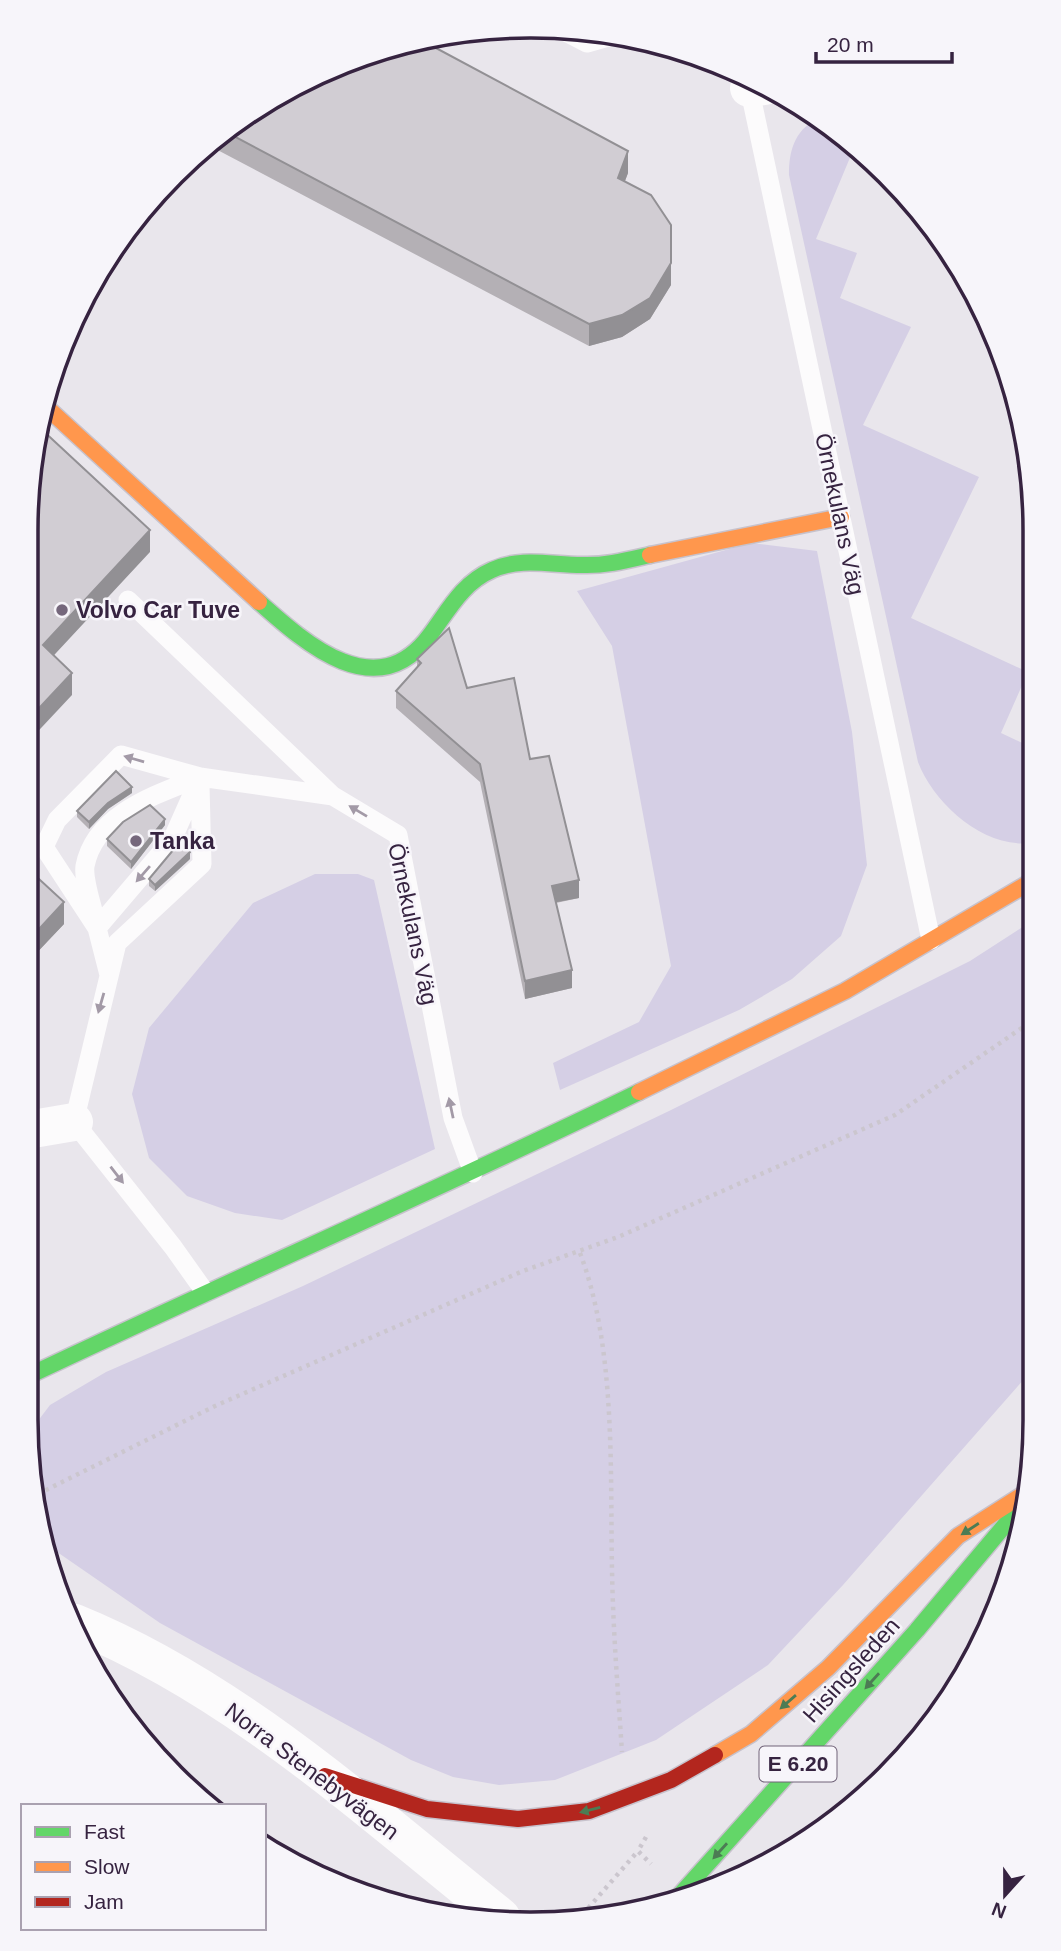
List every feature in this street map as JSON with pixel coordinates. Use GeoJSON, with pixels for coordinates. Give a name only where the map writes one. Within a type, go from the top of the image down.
{"type":"FeatureCollection","features":[{"type":"Feature","properties":{"kind":"main road"},"geometry":{"type":"LineString","coordinates":[[53,413],[301,639],[331,659],[357,668],[386,667],[408,655],[427,640],[458,593],[474,579],[494,568],[519,563],[596,565],[841,517]]}},
{"type":"Feature","properties":{"kind":"main road"},"geometry":{"type":"LineString","coordinates":[[38,1371],[205,1292],[474,1173],[845,991],[1023,886]]}},
{"type":"Feature","properties":{"kind":"main road"},"geometry":{"type":"LineString","coordinates":[[326,1776],[427,1809],[517,1819],[589,1811],[671,1780],[751,1734],[828,1668],[958,1536],[1016,1499]]}},
{"type":"Feature","properties":{"kind":"main road","name":"Hisingsleden"},"geometry":{"type":"LineString","coordinates":[[688,1886],[917,1630],[1013,1515]]}},
{"type":"Feature","properties":{"kind":"street"},"geometry":{"type":"LineString","coordinates":[[38,1128],[74,1122]]}},
{"type":"Feature","properties":{"kind":"street","name":"Norra Stenebyvägen"},"geometry":{"type":"LineString","coordinates":[[84,1627],[131,1646],[204,1691],[326,1776],[492,1910]]}},
{"type":"Feature","properties":{"kind":"lane","name":"Örnekulans Väg"},"geometry":{"type":"LineString","coordinates":[[756,93],[841,517],[931,940]]}},
{"type":"Feature","properties":{"kind":"lane"},"geometry":{"type":"LineString","coordinates":[[128,600],[332,796]]}},
{"type":"Feature","properties":{"kind":"lane","name":"Örnekulans Väg"},"geometry":{"type":"LineString","coordinates":[[109,975],[97,928],[44,847],[57,820],[121,755],[200,777],[332,796],[398,835],[453,1118],[474,1173]]}},
{"type":"Feature","properties":{"kind":"lane"},"geometry":{"type":"LineString","coordinates":[[97,928],[172,841],[200,777]]}},
{"type":"Feature","properties":{"kind":"lane"},"geometry":{"type":"LineString","coordinates":[[97,928],[85,866],[100,835],[134,803],[200,777]]}},
{"type":"Feature","properties":{"kind":"lane"},"geometry":{"type":"LineString","coordinates":[[200,777],[202,864],[117,943],[74,1122],[173,1247],[205,1292]]}},
{"type":"Feature","properties":{"kind":"path"},"geometry":{"type":"LineString","coordinates":[[44,1490],[228,1400],[523,1270],[580,1252],[895,1115],[1023,1027]]}},
{"type":"Feature","properties":{"kind":"path"},"geometry":{"type":"LineString","coordinates":[[580,1252],[591,1283],[605,1374],[613,1619],[623,1763],[644,1817],[646,1837],[638,1851],[587,1909]]}},
{"type":"Feature","properties":{"kind":"path"},"geometry":{"type":"LineString","coordinates":[[638,1851],[676,1890]]}},
{"type":"Feature","properties":{"kind":"shaded area"},"geometry":{"type":"Polygon","coordinates":[[[809,124],[850,157],[816,239],[857,253],[840,298],[911,327],[863,425],[979,477],[911,618],[1023,670],[1023,683],[1001,733],[1023,743],[1023,843],[996,839],[963,820],[948,808],[936,793],[918,762],[789,175],[794,143],[809,124]]]}},
{"type":"Feature","properties":{"kind":"shaded area"},"geometry":{"type":"Polygon","coordinates":[[[751,543],[817,551],[852,732],[867,865],[841,936],[792,979],[739,1010],[560,1090],[553,1063],[639,1022],[671,966],[612,646],[577,591],[751,543]]]}},
{"type":"Feature","properties":{"kind":"shaded area"},"geometry":{"type":"Polygon","coordinates":[[[315,874],[358,874],[374,880],[435,1149],[282,1220],[235,1213],[187,1196],[149,1158],[132,1094],[149,1028],[253,903],[315,874]]]}},
{"type":"Feature","properties":{"kind":"shaded area"},"geometry":{"type":"Polygon","coordinates":[[[1023,927],[1023,1380],[843,1585],[768,1665],[656,1740],[555,1780],[499,1785],[453,1777],[411,1760],[160,1623],[56,1551],[43,1485],[38,1421],[50,1405],[106,1372],[303,1286],[669,1111],[970,961],[1023,927]]]}},
{"type":"Feature","properties":{"kind":"building"},"geometry":{"type":"Polygon","coordinates":[[[436,48],[628,151],[618,178],[651,195],[671,225],[671,263],[650,298],[622,315],[589,324],[235,137],[285,104],[342,76],[403,55],[436,48]]]}},
{"type":"Feature","properties":{"kind":"building","name":"Volvo Car Tuve"},"geometry":{"type":"Polygon","coordinates":[[[48,435],[150,530],[43,645],[72,673],[38,709],[38,530],[48,435]]]}},
{"type":"Feature","properties":{"kind":"building"},"geometry":{"type":"Polygon","coordinates":[[[449,628],[467,688],[514,678],[530,759],[549,756],[579,880],[552,886],[572,970],[525,981],[480,764],[396,691],[421,663],[417,659],[449,628]]]}},
{"type":"Feature","properties":{"kind":"building"},"geometry":{"type":"Polygon","coordinates":[[[116,771],[132,787],[108,803],[89,822],[77,811],[116,771]]]}},
{"type":"Feature","properties":{"kind":"building"},"geometry":{"type":"Polygon","coordinates":[[[150,805],[165,819],[131,862],[107,839],[123,822],[150,805]]]}},
{"type":"Feature","properties":{"kind":"building"},"geometry":{"type":"Polygon","coordinates":[[[184,837],[189,842],[190,852],[155,885],[149,879],[184,837]]]}},
{"type":"Feature","properties":{"kind":"building"},"geometry":{"type":"Polygon","coordinates":[[[38,878],[64,902],[38,930],[38,878]]]}},
{"type":"Feature","properties":{"kind":"traffic: fast"},"geometry":{"type":"LineString","coordinates":[[259,602],[298,635],[342,661],[365,667],[388,666],[409,656],[430,635],[464,590],[492,570],[525,563],[599,565],[650,555]]}},
{"type":"Feature","properties":{"kind":"traffic: fast"},"geometry":{"type":"LineString","coordinates":[[38,1371],[639,1092]]}},
{"type":"Feature","properties":{"kind":"traffic: fast"},"geometry":{"type":"LineString","coordinates":[[687,1887],[917,1630],[1013,1515]]}},
{"type":"Feature","properties":{"kind":"traffic: slow"},"geometry":{"type":"LineString","coordinates":[[53,413],[259,602]]}},
{"type":"Feature","properties":{"kind":"traffic: slow"},"geometry":{"type":"LineString","coordinates":[[650,555],[841,517]]}},
{"type":"Feature","properties":{"kind":"traffic: slow"},"geometry":{"type":"LineString","coordinates":[[639,1092],[845,991],[1023,886]]}},
{"type":"Feature","properties":{"kind":"traffic: slow"},"geometry":{"type":"LineString","coordinates":[[715,1755],[751,1734],[828,1668],[958,1536],[1016,1499]]}},
{"type":"Feature","properties":{"kind":"traffic: jam"},"geometry":{"type":"LineString","coordinates":[[325,1776],[427,1809],[518,1819],[589,1811],[671,1780],[715,1755]]}},
{"type":"Feature","properties":{"kind":"place","name":"Volvo Car Tuve"},"geometry":{"type":"Point","coordinates":[62,610]}},
{"type":"Feature","properties":{"kind":"place","name":"Tanka"},"geometry":{"type":"Point","coordinates":[136,841]}}]}
